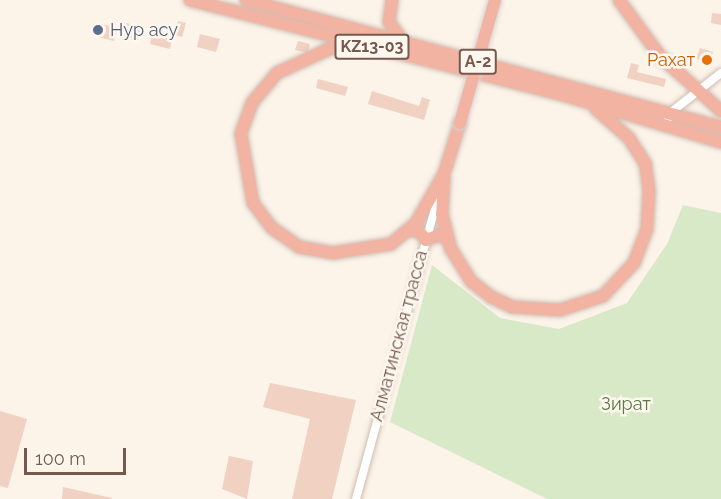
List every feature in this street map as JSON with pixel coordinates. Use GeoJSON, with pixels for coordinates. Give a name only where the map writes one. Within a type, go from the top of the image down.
{"type":"FeatureCollection","features":[{"type":"Feature","properties":{"kind":"highway","name":"KZ13-03"},"geometry":{"type":"LineString","coordinates":[[190,0],[358,44],[407,48]]}},
{"type":"Feature","properties":{"kind":"highway","name":"KZ13-03"},"geometry":{"type":"LineString","coordinates":[[246,0],[407,48],[668,119],[721,141]]}},
{"type":"Feature","properties":{"kind":"highway"},"geometry":{"type":"LineString","coordinates":[[392,0],[389,22],[407,48]]}},
{"type":"Feature","properties":{"kind":"highway","name":"A-2"},"geometry":{"type":"LineString","coordinates":[[444,174],[495,0]]}},
{"type":"Feature","properties":{"kind":"highway"},"geometry":{"type":"LineString","coordinates":[[620,0],[660,56],[721,111]]}},
{"type":"Feature","properties":{"kind":"highway"},"geometry":{"type":"LineString","coordinates":[[358,44],[329,49],[277,73],[252,103],[241,134],[243,167],[253,203],[272,228],[299,248],[364,251],[392,244],[407,231],[444,174]]}},
{"type":"Feature","properties":{"kind":"highway"},"geometry":{"type":"LineString","coordinates":[[444,174],[442,214],[449,240],[472,282],[512,307],[560,310],[603,296],[621,280],[647,229],[645,164],[606,113],[570,97],[557,88]]}},
{"type":"Feature","properties":{"kind":"highway","name":"KZ13-03"},"geometry":{"type":"LineString","coordinates":[[570,97],[668,119],[721,127]]}},
{"type":"Feature","properties":{"kind":"highway"},"geometry":{"type":"LineString","coordinates":[[407,231],[418,230],[426,240],[439,235],[449,240]]}},
{"type":"Feature","properties":{"kind":"street"},"geometry":{"type":"LineString","coordinates":[[668,119],[721,74]]}},
{"type":"Feature","properties":{"kind":"street","name":"Алматинская трасса"},"geometry":{"type":"LineString","coordinates":[[356,499],[444,174]]}},
{"type":"Feature","properties":{"kind":"green space","name":"Зират"},"geometry":{"type":"Polygon","coordinates":[[[683,205],[721,213],[721,499],[547,499],[390,422],[432,265],[500,318],[559,329],[627,303],[667,244],[683,205]]]}},
{"type":"Feature","properties":{"kind":"building"},"geometry":{"type":"Polygon","coordinates":[[[712,13],[721,14],[721,25],[711,23],[712,13]]]}},
{"type":"Feature","properties":{"kind":"building"},"geometry":{"type":"Polygon","coordinates":[[[178,21],[186,23],[182,37],[174,35],[178,21]]]}},
{"type":"Feature","properties":{"kind":"building"},"geometry":{"type":"Polygon","coordinates":[[[126,23],[142,27],[138,40],[123,36],[126,23]]]}},
{"type":"Feature","properties":{"kind":"building"},"geometry":{"type":"Polygon","coordinates":[[[101,24],[117,28],[114,41],[98,37],[101,24]]]}},
{"type":"Feature","properties":{"kind":"building"},"geometry":{"type":"Polygon","coordinates":[[[153,29],[173,34],[170,49],[150,44],[153,29]]]}},
{"type":"Feature","properties":{"kind":"building"},"geometry":{"type":"Polygon","coordinates":[[[200,34],[220,39],[216,52],[197,47],[200,34]]]}},
{"type":"Feature","properties":{"kind":"building"},"geometry":{"type":"Polygon","coordinates":[[[298,41],[310,44],[308,53],[295,50],[298,41]]]}},
{"type":"Feature","properties":{"kind":"building"},"geometry":{"type":"Polygon","coordinates":[[[700,48],[713,52],[709,63],[696,59],[700,48]]]}},
{"type":"Feature","properties":{"kind":"building"},"geometry":{"type":"Polygon","coordinates":[[[631,63],[639,65],[637,72],[666,79],[664,87],[627,78],[631,63]]]}},
{"type":"Feature","properties":{"kind":"building"},"geometry":{"type":"Polygon","coordinates":[[[318,79],[348,87],[345,96],[316,88],[318,79]]]}},
{"type":"Feature","properties":{"kind":"building"},"geometry":{"type":"Polygon","coordinates":[[[372,91],[419,106],[422,97],[430,100],[424,120],[368,104],[372,91]]]}},
{"type":"Feature","properties":{"kind":"building"},"geometry":{"type":"Polygon","coordinates":[[[270,383],[356,400],[332,499],[292,499],[310,419],[263,407],[270,383]]]}},
{"type":"Feature","properties":{"kind":"building"},"geometry":{"type":"Polygon","coordinates":[[[0,411],[27,419],[8,488],[0,486],[0,411]]]}},
{"type":"Feature","properties":{"kind":"building"},"geometry":{"type":"Polygon","coordinates":[[[229,456],[253,461],[247,499],[222,489],[229,456]]]}},
{"type":"Feature","properties":{"kind":"building"},"geometry":{"type":"Polygon","coordinates":[[[63,487],[112,498],[112,499],[62,499],[63,487]]]}},
{"type":"Feature","properties":{"kind":"place","name":"Нур асу"},"geometry":{"type":"Point","coordinates":[98,30]}},
{"type":"Feature","properties":{"kind":"place","name":"Рахат"},"geometry":{"type":"Point","coordinates":[707,60]}}]}
